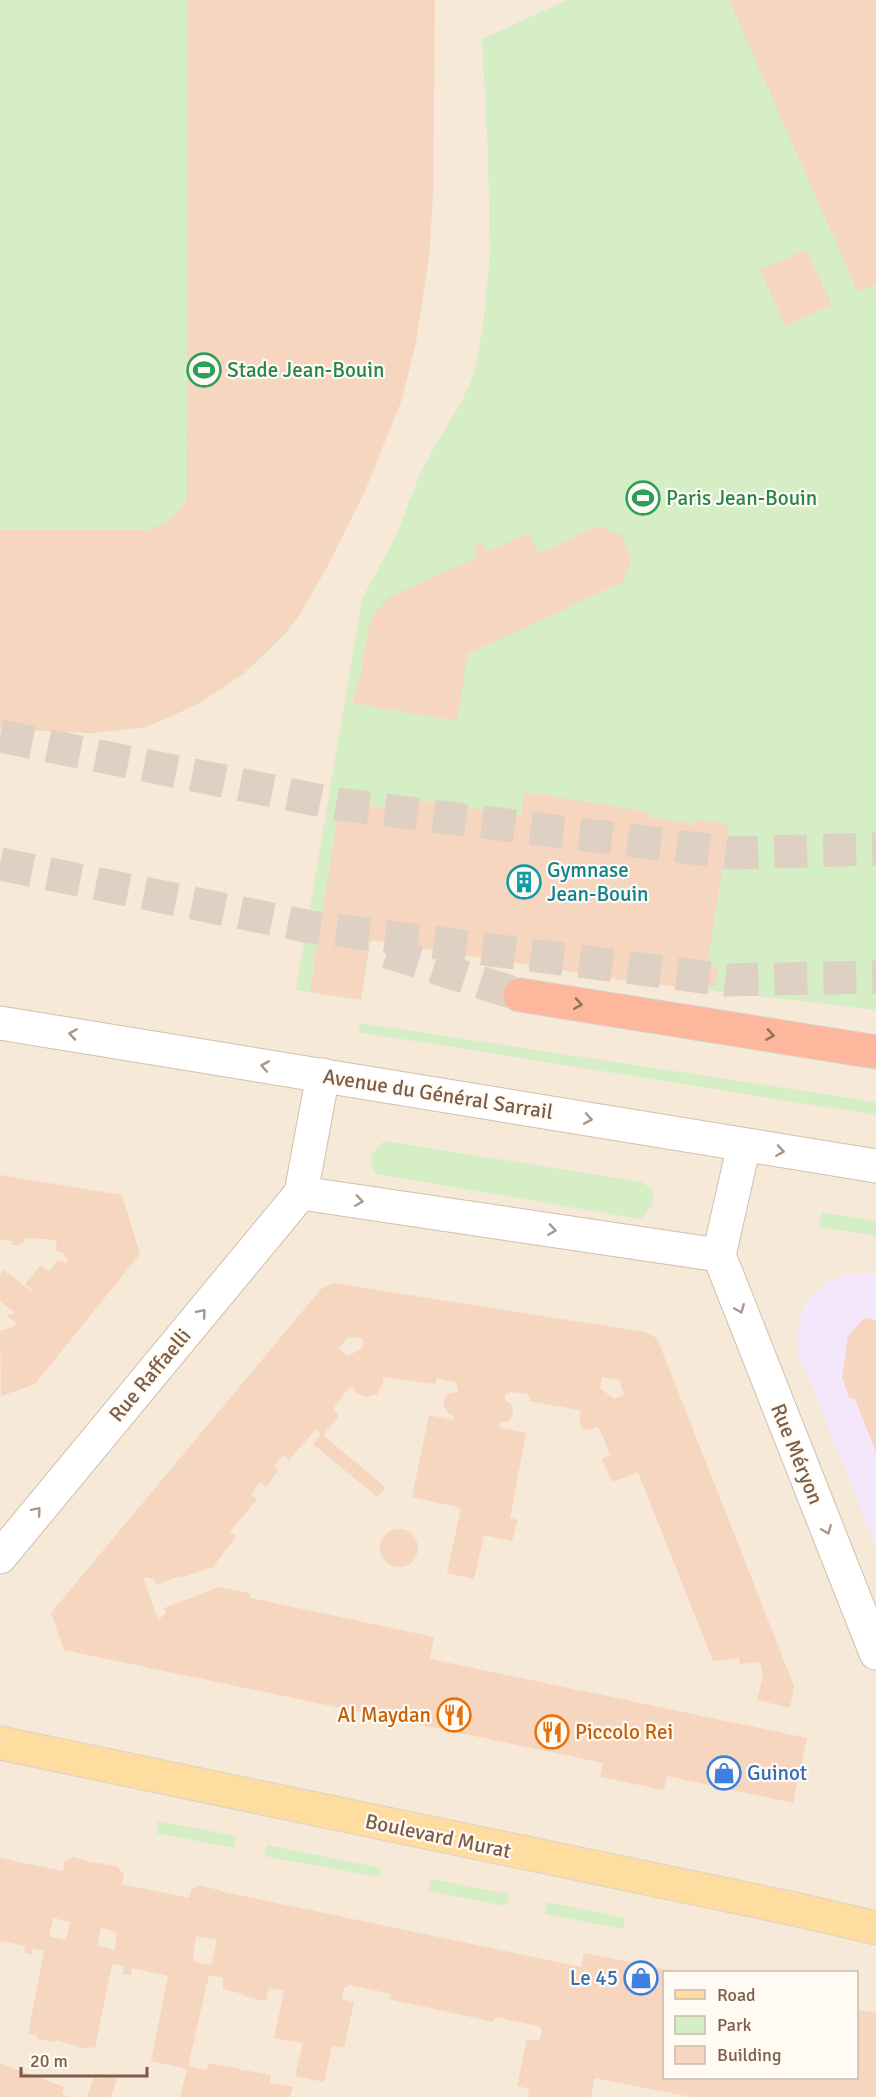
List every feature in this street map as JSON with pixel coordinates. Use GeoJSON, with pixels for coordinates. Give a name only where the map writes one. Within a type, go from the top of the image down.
{"type":"FeatureCollection","features":[{"type":"Feature","properties":{"kind":"highway"},"geometry":{"type":"LineString","coordinates":[[520,995],[876,1052]]}},
{"type":"Feature","properties":{"kind":"main road","name":"Boulevard Murat"},"geometry":{"type":"LineString","coordinates":[[0,1743],[876,1928]]}},
{"type":"Feature","properties":{"kind":"street","name":"Avenue du Général Sarrail"},"geometry":{"type":"LineString","coordinates":[[0,1023],[876,1166]]}},
{"type":"Feature","properties":{"kind":"street"},"geometry":{"type":"LineString","coordinates":[[323,1075],[301,1193],[719,1255],[744,1145]]}},
{"type":"Feature","properties":{"kind":"street","name":"Rue Raffaelli"},"geometry":{"type":"LineString","coordinates":[[0,1557],[301,1193]]}},
{"type":"Feature","properties":{"kind":"street","name":"Rue Méryon"},"geometry":{"type":"LineString","coordinates":[[719,1255],[876,1653]]}},
{"type":"Feature","properties":{"kind":"shaded area"},"geometry":{"type":"Polygon","coordinates":[[[0,0],[876,0],[876,2097],[0,2097],[0,0]]]}},
{"type":"Feature","properties":{"kind":"shaded area"},"geometry":{"type":"Polygon","coordinates":[[[863,1273],[876,1276],[876,1547],[798,1352],[797,1329],[804,1307],[811,1296],[827,1282],[844,1275],[863,1273]]]}},
{"type":"Feature","properties":{"kind":"green space","name":"Stade Jean-Bouin"},"geometry":{"type":"Polygon","coordinates":[[[0,0],[435,0],[433,193],[429,256],[416,342],[402,399],[365,491],[327,567],[297,619],[279,640],[243,674],[196,705],[146,727],[93,733],[0,729],[0,0]]]}},
{"type":"Feature","properties":{"kind":"green space","name":"Paris Jean-Bouin"},"geometry":{"type":"Polygon","coordinates":[[[567,0],[876,0],[876,1010],[623,980],[371,940],[361,1000],[296,990],[362,599],[396,536],[419,476],[461,403],[474,374],[483,327],[490,253],[482,39],[567,0]]]}},
{"type":"Feature","properties":{"kind":"green space"},"geometry":{"type":"Polygon","coordinates":[[[360,1023],[876,1102],[876,1115],[358,1032],[360,1023]]]}},
{"type":"Feature","properties":{"kind":"green space"},"geometry":{"type":"Polygon","coordinates":[[[384,1141],[643,1182],[653,1192],[652,1205],[641,1219],[376,1174],[372,1156],[384,1141]]]}},
{"type":"Feature","properties":{"kind":"green space"},"geometry":{"type":"Polygon","coordinates":[[[822,1212],[876,1221],[876,1236],[819,1227],[822,1212]]]}},
{"type":"Feature","properties":{"kind":"green space"},"geometry":{"type":"Polygon","coordinates":[[[158,1821],[236,1836],[234,1848],[156,1833],[158,1821]]]}},
{"type":"Feature","properties":{"kind":"green space"},"geometry":{"type":"Polygon","coordinates":[[[267,1845],[381,1868],[379,1877],[264,1856],[267,1845]]]}},
{"type":"Feature","properties":{"kind":"green space"},"geometry":{"type":"Polygon","coordinates":[[[431,1879],[509,1894],[506,1906],[428,1891],[431,1879]]]}},
{"type":"Feature","properties":{"kind":"green space"},"geometry":{"type":"Polygon","coordinates":[[[547,1902],[625,1918],[623,1929],[545,1914],[547,1902]]]}},
{"type":"Feature","properties":{"kind":"building","name":"Stade Jean-Bouin"},"geometry":{"type":"Polygon","coordinates":[[[188,0],[435,0],[433,193],[429,256],[416,342],[402,399],[365,491],[327,567],[297,619],[279,640],[243,674],[196,705],[146,727],[93,733],[0,729],[0,530],[148,530],[167,522],[183,506],[187,498],[188,0]]]}},
{"type":"Feature","properties":{"kind":"building"},"geometry":{"type":"Polygon","coordinates":[[[729,0],[876,0],[876,284],[858,292],[729,0]]]}},
{"type":"Feature","properties":{"kind":"building"},"geometry":{"type":"Polygon","coordinates":[[[806,249],[832,305],[785,326],[760,270],[806,249]]]}},
{"type":"Feature","properties":{"kind":"building"},"geometry":{"type":"Polygon","coordinates":[[[597,526],[621,535],[632,559],[623,582],[468,654],[457,721],[353,703],[357,684],[359,684],[369,626],[373,616],[388,598],[477,557],[473,547],[481,543],[486,552],[529,533],[539,554],[597,526]]]}},
{"type":"Feature","properties":{"kind":"building","name":"Gymnase Jean-Bouin"},"geometry":{"type":"Polygon","coordinates":[[[525,792],[649,812],[648,817],[694,824],[695,819],[729,825],[707,966],[718,967],[715,987],[704,985],[703,991],[370,940],[361,1000],[310,992],[340,801],[392,809],[394,796],[521,816],[525,792]]]}},
{"type":"Feature","properties":{"kind":"building"},"geometry":{"type":"Polygon","coordinates":[[[0,1175],[122,1195],[140,1254],[35,1384],[1,1396],[0,1331],[13,1327],[17,1323],[7,1316],[15,1313],[0,1301],[0,1275],[4,1270],[32,1292],[25,1284],[41,1265],[49,1271],[57,1261],[66,1263],[68,1260],[62,1252],[55,1251],[57,1240],[25,1238],[24,1243],[12,1245],[12,1241],[0,1239],[0,1175]]]}},
{"type":"Feature","properties":{"kind":"building"},"geometry":{"type":"Polygon","coordinates":[[[333,1283],[644,1332],[657,1338],[794,1686],[790,1708],[757,1700],[763,1676],[760,1662],[740,1664],[739,1658],[713,1661],[638,1472],[612,1482],[602,1459],[610,1455],[601,1432],[597,1427],[589,1430],[581,1427],[579,1416],[582,1413],[578,1410],[529,1401],[530,1395],[511,1392],[505,1395],[505,1400],[512,1405],[513,1414],[509,1421],[500,1423],[500,1428],[526,1433],[510,1518],[518,1520],[512,1541],[484,1535],[474,1579],[447,1573],[461,1508],[412,1497],[429,1415],[453,1420],[454,1416],[448,1413],[443,1403],[448,1394],[458,1392],[458,1387],[455,1382],[437,1378],[435,1384],[383,1377],[383,1384],[377,1394],[366,1397],[357,1393],[353,1387],[348,1389],[333,1409],[339,1416],[323,1435],[386,1488],[377,1497],[313,1444],[321,1434],[316,1429],[289,1460],[283,1455],[274,1466],[279,1470],[266,1487],[260,1482],[251,1494],[257,1499],[230,1532],[236,1536],[213,1567],[156,1585],[154,1579],[143,1577],[158,1620],[166,1613],[164,1608],[219,1587],[250,1593],[250,1598],[434,1637],[430,1659],[807,1738],[793,1803],[667,1776],[664,1790],[600,1777],[603,1763],[64,1650],[51,1613],[321,1289],[333,1283]],[[348,1337],[339,1349],[347,1356],[362,1349],[363,1339],[348,1337]],[[602,1377],[600,1388],[614,1399],[624,1395],[619,1380],[602,1377]]]}},
{"type":"Feature","properties":{"kind":"building"},"geometry":{"type":"Polygon","coordinates":[[[864,1318],[876,1320],[876,1452],[855,1399],[849,1398],[842,1377],[848,1336],[864,1318]]]}},
{"type":"Feature","properties":{"kind":"building"},"geometry":{"type":"Polygon","coordinates":[[[399,1529],[406,1530],[412,1535],[417,1541],[417,1555],[412,1561],[406,1566],[399,1567],[392,1566],[386,1561],[381,1555],[380,1548],[381,1541],[386,1535],[392,1530],[399,1529]]]}},
{"type":"Feature","properties":{"kind":"building"},"geometry":{"type":"Polygon","coordinates":[[[73,1857],[116,1866],[124,1874],[122,1884],[189,1898],[191,1890],[199,1885],[581,1967],[584,1953],[673,1971],[663,1971],[663,2079],[858,2079],[858,2009],[876,2013],[876,2097],[691,2097],[595,2078],[591,2097],[528,2097],[529,2089],[517,2086],[527,2039],[539,2041],[542,2031],[539,2026],[495,2017],[494,2022],[389,1999],[391,1994],[350,1985],[344,1988],[342,1999],[354,2002],[344,2048],[332,2046],[324,2082],[295,2076],[303,2043],[274,2038],[284,1991],[269,1988],[266,2001],[223,1989],[223,1978],[209,1975],[188,2066],[207,2070],[208,2063],[271,2075],[270,2083],[293,2087],[290,2097],[180,2097],[187,2069],[151,2061],[168,1976],[132,1968],[131,1975],[123,1974],[124,1966],[112,1964],[95,2048],[88,2047],[87,2049],[56,2040],[55,2042],[37,2039],[37,2036],[28,2034],[44,1951],[32,1948],[32,1955],[24,1953],[25,1946],[0,1941],[0,1858],[63,1871],[64,1862],[73,1857]],[[53,1918],[49,1936],[66,1940],[70,1922],[53,1918]],[[101,1928],[97,1946],[115,1950],[117,1932],[101,1928]],[[196,1936],[193,1956],[195,1962],[211,1965],[217,1940],[196,1936]]]}},
{"type":"Feature","properties":{"kind":"building"},"geometry":{"type":"Polygon","coordinates":[[[0,2063],[64,2087],[62,2094],[70,2097],[0,2097],[0,2063]]]}},
{"type":"Feature","properties":{"kind":"building"},"geometry":{"type":"Polygon","coordinates":[[[95,2073],[117,2079],[111,2097],[87,2097],[95,2073]]]}},
{"type":"Feature","properties":{"kind":"tunnel"},"geometry":{"type":"LineString","coordinates":[[0,736],[337,804],[732,853],[876,849]]}},
{"type":"Feature","properties":{"kind":"tunnel"},"geometry":{"type":"LineString","coordinates":[[0,864],[311,927],[727,980],[876,977]]}},
{"type":"Feature","properties":{"kind":"tunnel"},"geometry":{"type":"LineString","coordinates":[[387,952],[520,995]]}},
{"type":"Feature","properties":{"kind":"place","name":"Stade Jean-Bouin"},"geometry":{"type":"Point","coordinates":[204,370]}},
{"type":"Feature","properties":{"kind":"place","name":"Paris Jean-Bouin"},"geometry":{"type":"Point","coordinates":[643,498]}},
{"type":"Feature","properties":{"kind":"place","name":"Gymnase Jean-Bouin"},"geometry":{"type":"Point","coordinates":[524,882]}},
{"type":"Feature","properties":{"kind":"place","name":"Al Maydan"},"geometry":{"type":"Point","coordinates":[454,1715]}},
{"type":"Feature","properties":{"kind":"place","name":"Piccolo Rei"},"geometry":{"type":"Point","coordinates":[552,1732]}},
{"type":"Feature","properties":{"kind":"place","name":"Guinot"},"geometry":{"type":"Point","coordinates":[724,1773]}},
{"type":"Feature","properties":{"kind":"place","name":"Le 45"},"geometry":{"type":"Point","coordinates":[641,1978]}}]}
